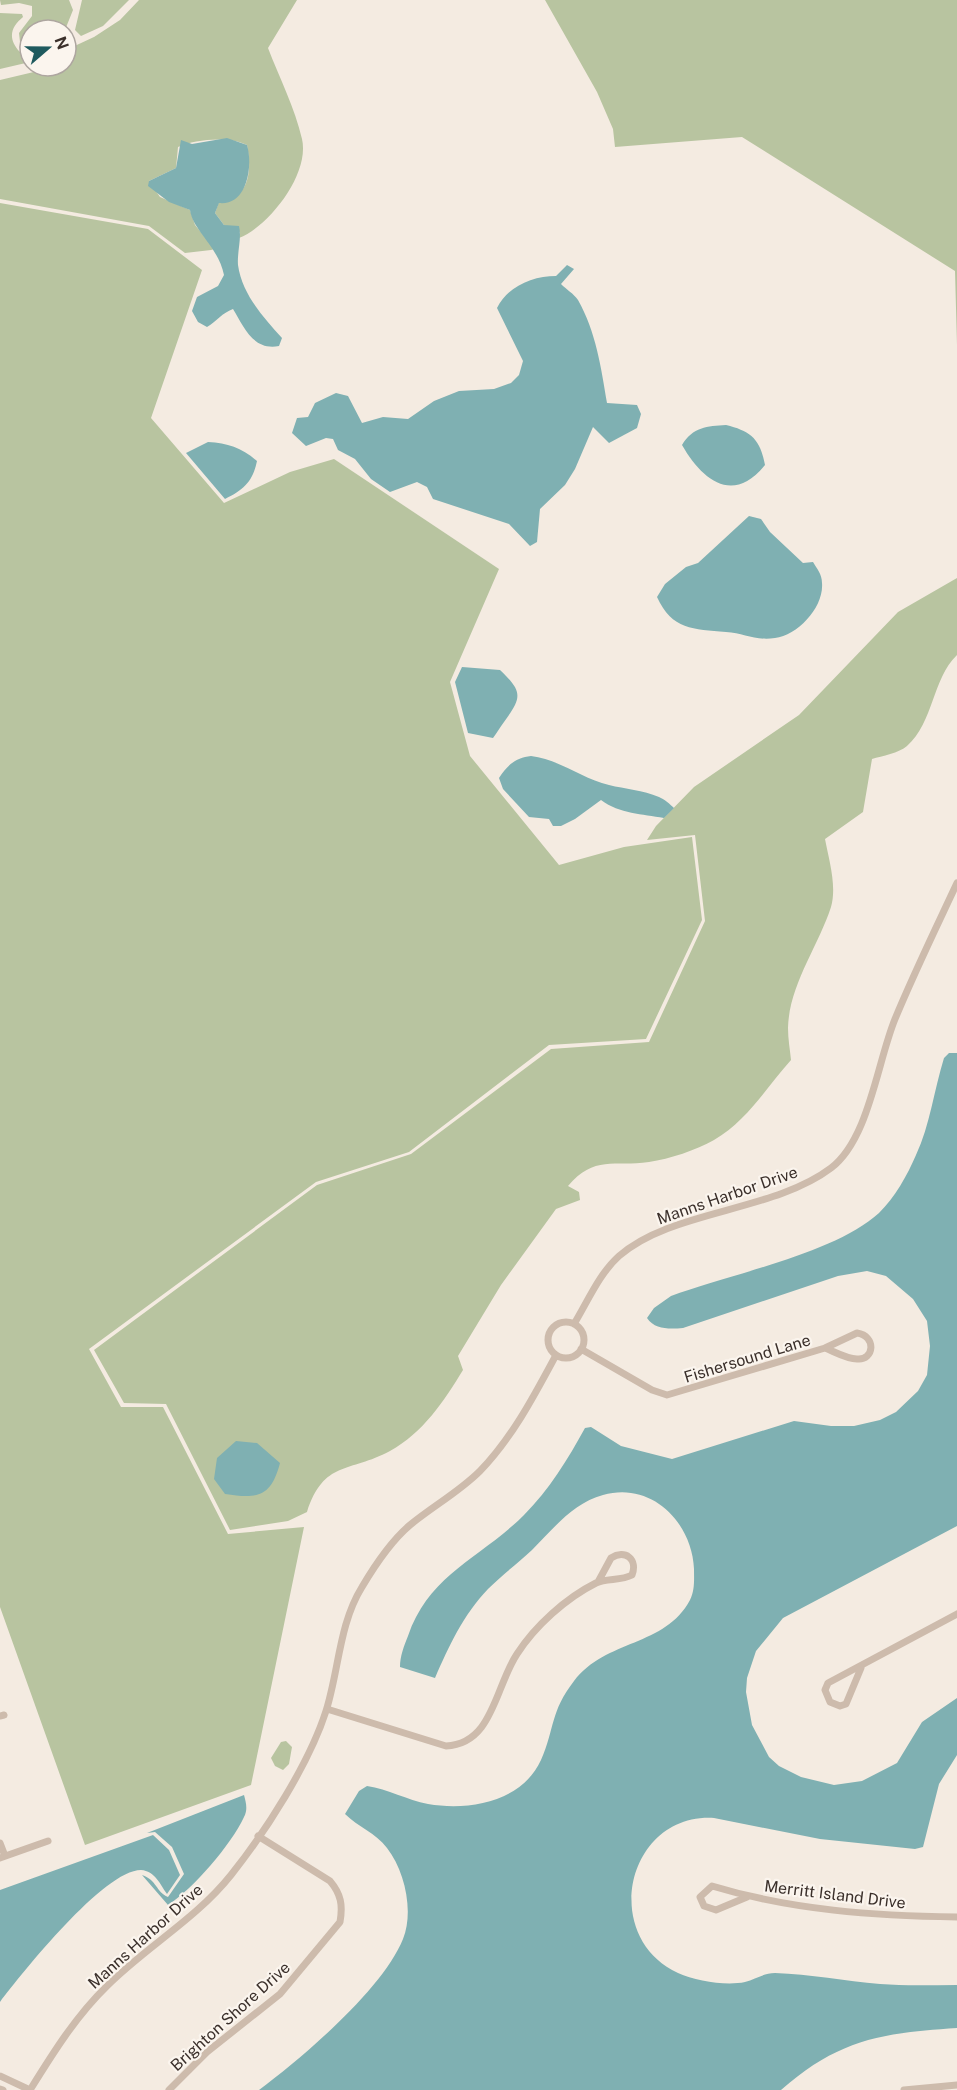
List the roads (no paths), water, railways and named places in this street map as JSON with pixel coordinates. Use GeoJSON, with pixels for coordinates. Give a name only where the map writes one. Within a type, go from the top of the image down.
{"type":"FeatureCollection","features":[{"type":"Feature","properties":{"kind":"street","name":"Manns Harbor Drive"},"geometry":{"type":"LineString","coordinates":[[574,1324],[601,1277],[618,1257],[636,1243],[803,1185],[832,1167],[851,1146],[862,1124],[879,1063],[895,1019],[957,883]]}},
{"type":"Feature","properties":{"kind":"street"},"geometry":{"type":"LineString","coordinates":[[562,1322],[574,1324],[584,1338],[581,1349],[567,1358],[556,1355],[548,1340],[552,1328],[562,1322]]}},
{"type":"Feature","properties":{"kind":"street","name":"Fishersound Lane"},"geometry":{"type":"LineString","coordinates":[[581,1349],[652,1390],[667,1395],[825,1348],[857,1333],[868,1337],[872,1343],[865,1358],[858,1360],[825,1348]]}},
{"type":"Feature","properties":{"kind":"street","name":"Manns Harbor Drive"},"geometry":{"type":"LineString","coordinates":[[30,2090],[60,2041],[107,1985],[201,1907],[230,1875],[258,1836],[304,1761],[327,1709],[346,1623],[360,1589],[384,1553],[409,1526],[480,1471],[508,1438],[556,1355]]}},
{"type":"Feature","properties":{"kind":"street"},"geometry":{"type":"LineString","coordinates":[[327,1709],[446,1746],[460,1745],[474,1738],[484,1726],[504,1674],[524,1644],[557,1610],[598,1582],[632,1575],[633,1562],[629,1556],[623,1554],[611,1558],[598,1582]]}},
{"type":"Feature","properties":{"kind":"street"},"geometry":{"type":"LineString","coordinates":[[861,1668],[846,1704],[840,1706],[830,1702],[825,1690],[828,1683],[861,1668],[878,1656],[957,1614]]}},
{"type":"Feature","properties":{"kind":"street","name":"Brighton Shore Drive"},"geometry":{"type":"LineString","coordinates":[[170,2090],[207,2052],[280,1994],[340,1922],[343,1907],[337,1888],[330,1881],[258,1836]]}},
{"type":"Feature","properties":{"kind":"street"},"geometry":{"type":"LineString","coordinates":[[0,1843],[2,1857],[48,1841]]}},
{"type":"Feature","properties":{"kind":"street","name":"Merritt Island Drive"},"geometry":{"type":"LineString","coordinates":[[747,1897],[716,1910],[704,1906],[700,1897],[712,1886],[747,1897],[887,1916],[957,1917]]}},
{"type":"Feature","properties":{"kind":"street"},"geometry":{"type":"LineString","coordinates":[[0,2076],[30,2090]]}},
{"type":"Feature","properties":{"kind":"street"},"geometry":{"type":"LineString","coordinates":[[904,2090],[957,2085]]}},
{"type":"Feature","properties":{"kind":"water"},"geometry":{"type":"Polygon","coordinates":[[[227,138],[247,145],[248,172],[242,191],[229,202],[219,203],[215,213],[224,225],[239,226],[240,276],[254,304],[282,338],[279,346],[270,347],[256,341],[250,336],[233,309],[207,327],[198,322],[192,311],[197,297],[218,286],[224,275],[221,265],[192,218],[190,210],[169,202],[148,186],[149,181],[176,168],[181,140],[192,144],[227,138]]]}},
{"type":"Feature","properties":{"kind":"water"},"geometry":{"type":"Polygon","coordinates":[[[567,265],[574,269],[561,284],[578,300],[584,312],[597,350],[607,403],[637,405],[641,414],[637,428],[609,443],[593,427],[575,469],[565,485],[540,509],[537,542],[530,546],[509,524],[433,499],[427,487],[417,482],[390,492],[371,479],[355,459],[338,450],[333,439],[326,438],[306,446],[292,433],[297,418],[308,417],[315,403],[336,393],[348,396],[362,423],[383,417],[408,419],[434,401],[459,391],[494,389],[511,383],[519,375],[523,361],[497,308],[514,288],[530,280],[556,276],[567,265]]]}},
{"type":"Feature","properties":{"kind":"water"},"geometry":{"type":"Polygon","coordinates":[[[726,425],[742,430],[753,437],[763,456],[765,465],[753,477],[741,484],[719,483],[709,477],[699,469],[682,445],[696,431],[726,425]]]}},
{"type":"Feature","properties":{"kind":"water"},"geometry":{"type":"Polygon","coordinates":[[[208,442],[234,447],[257,461],[247,484],[225,499],[186,453],[208,442]]]}},
{"type":"Feature","properties":{"kind":"water"},"geometry":{"type":"Polygon","coordinates":[[[749,516],[761,519],[770,532],[803,563],[813,562],[822,583],[819,601],[814,610],[801,626],[792,632],[768,639],[703,630],[677,622],[669,616],[657,597],[665,584],[686,567],[698,563],[749,516]]]}},
{"type":"Feature","properties":{"kind":"water"},"geometry":{"type":"Polygon","coordinates":[[[462,667],[500,670],[516,690],[517,700],[493,738],[468,733],[455,682],[462,667]]]}},
{"type":"Feature","properties":{"kind":"water"},"geometry":{"type":"Polygon","coordinates":[[[531,756],[551,761],[599,782],[653,795],[663,799],[674,808],[664,818],[623,811],[601,800],[575,819],[561,826],[553,826],[549,819],[529,817],[503,789],[499,778],[513,762],[531,756]]]}},
{"type":"Feature","properties":{"kind":"water"},"geometry":{"type":"Polygon","coordinates":[[[949,1053],[957,1053],[957,1526],[783,1618],[756,1651],[747,1678],[746,1692],[752,1725],[769,1757],[779,1766],[801,1777],[834,1785],[862,1781],[897,1763],[922,1722],[957,1698],[957,1755],[939,1784],[923,1847],[915,1849],[820,1839],[714,1818],[684,1822],[661,1835],[644,1855],[634,1880],[632,1906],[638,1932],[653,1956],[685,1976],[711,1982],[729,1983],[745,1982],[775,1973],[880,1984],[957,1985],[957,2028],[884,2036],[842,2049],[802,2073],[781,2090],[259,2090],[297,2060],[340,2021],[378,1979],[393,1959],[403,1939],[408,1917],[408,1904],[399,1868],[383,1843],[345,1814],[359,1791],[367,1786],[420,1802],[444,1806],[477,1804],[508,1794],[521,1786],[541,1760],[561,1702],[574,1681],[587,1667],[602,1657],[666,1627],[690,1600],[693,1592],[694,1569],[686,1536],[677,1521],[666,1509],[637,1494],[621,1492],[603,1495],[573,1510],[488,1589],[464,1620],[435,1678],[400,1667],[401,1655],[408,1636],[417,1615],[429,1597],[458,1568],[524,1515],[558,1474],[585,1428],[591,1427],[621,1446],[672,1459],[794,1421],[831,1426],[854,1426],[880,1420],[896,1412],[918,1391],[927,1375],[930,1346],[927,1321],[913,1299],[886,1276],[867,1271],[838,1276],[683,1328],[658,1327],[647,1318],[654,1308],[671,1296],[809,1251],[860,1227],[879,1213],[900,1186],[916,1155],[925,1132],[944,1058],[949,1053]]]}},
{"type":"Feature","properties":{"kind":"water"},"geometry":{"type":"Polygon","coordinates":[[[236,1441],[257,1443],[280,1463],[272,1483],[262,1493],[246,1496],[225,1494],[214,1479],[217,1458],[236,1441]]]}},
{"type":"Feature","properties":{"kind":"water"},"geometry":{"type":"Polygon","coordinates":[[[244,1795],[245,1814],[230,1840],[200,1878],[168,1905],[142,1875],[151,1880],[168,1897],[184,1874],[172,1847],[155,1832],[147,1833],[244,1795]]]}},
{"type":"Feature","properties":{"kind":"water"},"geometry":{"type":"Polygon","coordinates":[[[153,1835],[169,1850],[180,1875],[167,1894],[154,1875],[146,1871],[125,1874],[86,1904],[65,1925],[0,2002],[0,1890],[153,1835]]]}}]}
